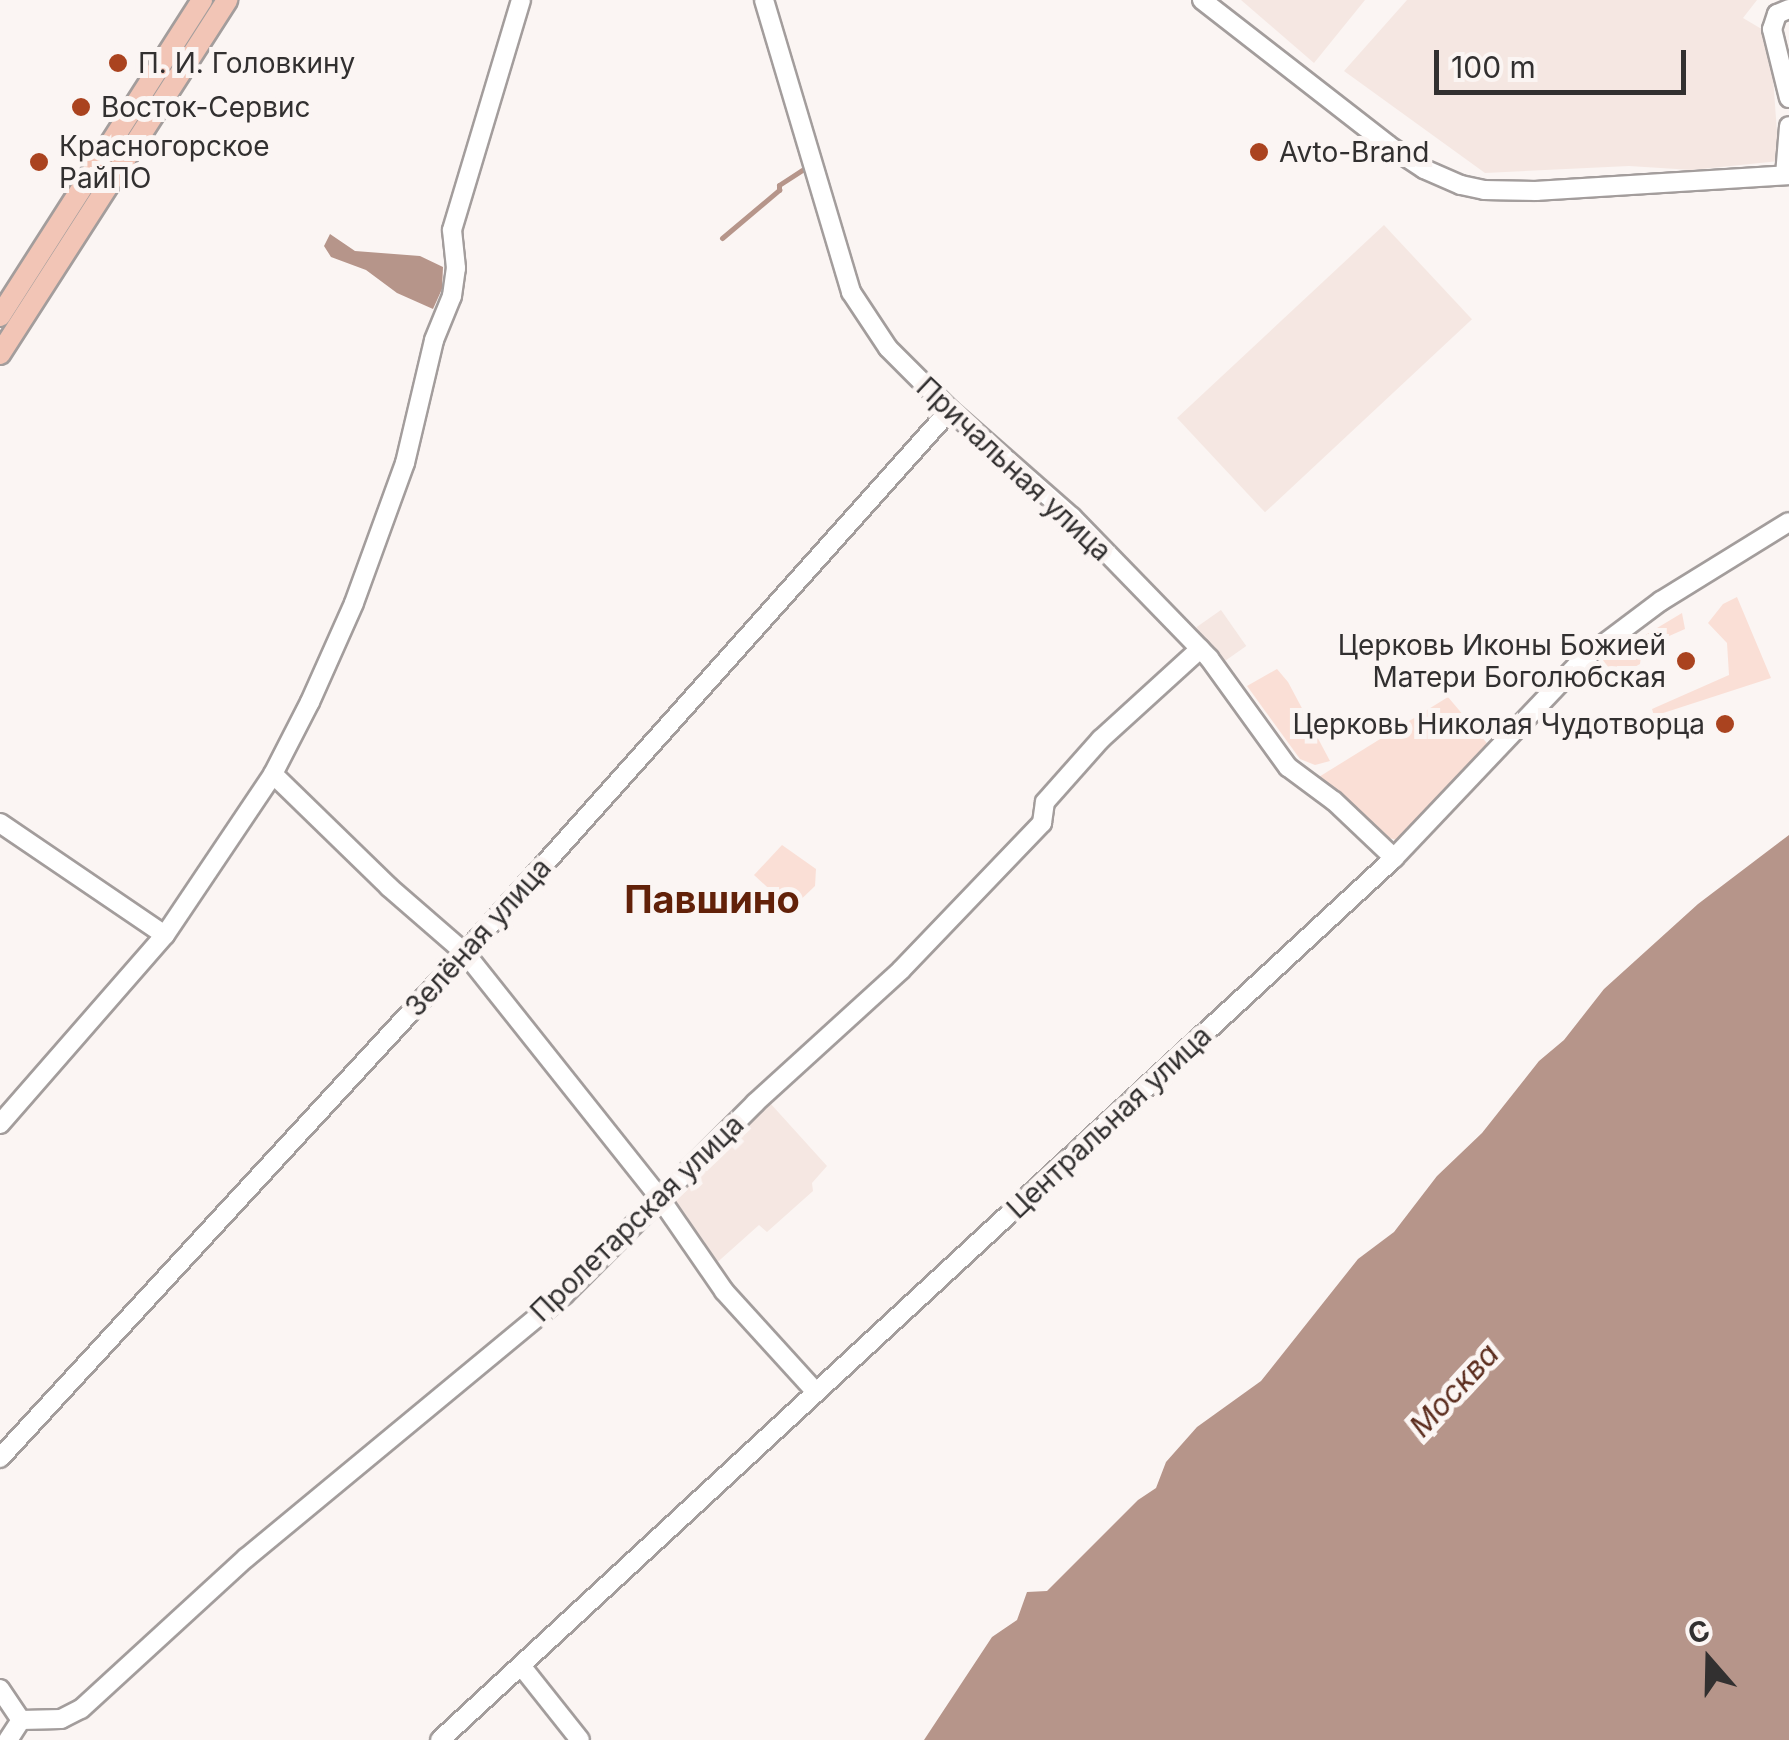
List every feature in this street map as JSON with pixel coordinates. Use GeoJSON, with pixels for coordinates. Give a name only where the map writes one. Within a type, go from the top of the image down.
{"type":"FeatureCollection","features":[{"type":"Feature","properties":{"kind":"main road"},"geometry":{"type":"LineString","coordinates":[[0,316],[202,0]]}},
{"type":"Feature","properties":{"kind":"main road"},"geometry":{"type":"LineString","coordinates":[[0,354],[226,0]]}},
{"type":"Feature","properties":{"kind":"street"},"geometry":{"type":"LineString","coordinates":[[0,1124],[165,935],[273,774],[354,603],[405,463],[434,340],[452,296],[456,268],[452,230],[520,0]]}},
{"type":"Feature","properties":{"kind":"street","name":"Причальная улица"},"geometry":{"type":"LineString","coordinates":[[764,0],[851,292],[888,348],[950,410],[1072,517],[1200,649],[1288,768],[1334,802],[1394,858]]}},
{"type":"Feature","properties":{"kind":"street"},"geometry":{"type":"LineString","coordinates":[[1202,0],[1388,145],[1424,169],[1484,190],[1536,191],[1787,175],[1789,126]]}},
{"type":"Feature","properties":{"kind":"street"},"geometry":{"type":"LineString","coordinates":[[1789,9],[1777,14],[1772,29],[1789,98]]}},
{"type":"Feature","properties":{"kind":"street","name":"Зелёная улица"},"geometry":{"type":"LineString","coordinates":[[0,1458],[465,953],[950,410]]}},
{"type":"Feature","properties":{"kind":"street","name":"Центральная улица"},"geometry":{"type":"LineString","coordinates":[[440,1740],[1394,858],[1581,662],[1660,602],[1789,522]]}},
{"type":"Feature","properties":{"kind":"street","name":"Пролетарская улица"},"geometry":{"type":"LineString","coordinates":[[20,1720],[61,1719],[81,1709],[246,1558],[564,1295],[662,1201],[755,1103],[900,970],[1042,822],[1045,802],[1101,739],[1200,649]]}},
{"type":"Feature","properties":{"kind":"street"},"geometry":{"type":"LineString","coordinates":[[273,774],[389,888],[465,953],[662,1201],[724,1292],[815,1391]]}},
{"type":"Feature","properties":{"kind":"street"},"geometry":{"type":"LineString","coordinates":[[0,822],[165,935]]}},
{"type":"Feature","properties":{"kind":"street"},"geometry":{"type":"LineString","coordinates":[[522,1667],[580,1740]]}},
{"type":"Feature","properties":{"kind":"street"},"geometry":{"type":"LineString","coordinates":[[0,1689],[20,1720],[8,1740]]}},
{"type":"Feature","properties":{"kind":"shaded area"},"geometry":{"type":"Polygon","coordinates":[[[1241,0],[1365,0],[1314,63],[1241,0]]]}},
{"type":"Feature","properties":{"kind":"shaded area"},"geometry":{"type":"Polygon","coordinates":[[[1407,0],[1757,0],[1743,18],[1770,34],[1779,161],[1692,170],[1629,166],[1485,173],[1344,71],[1407,0]]]}},
{"type":"Feature","properties":{"kind":"shaded area"},"geometry":{"type":"Polygon","coordinates":[[[1384,225],[1472,319],[1265,512],[1177,418],[1384,225]]]}},
{"type":"Feature","properties":{"kind":"shaded area"},"geometry":{"type":"Polygon","coordinates":[[[1737,597],[1771,678],[1654,716],[1652,709],[1729,675],[1727,643],[1708,623],[1723,604],[1737,597]]]}},
{"type":"Feature","properties":{"kind":"shaded area"},"geometry":{"type":"Polygon","coordinates":[[[1221,610],[1246,646],[1222,663],[1196,627],[1221,610]]]}},
{"type":"Feature","properties":{"kind":"shaded area"},"geometry":{"type":"Polygon","coordinates":[[[1682,613],[1685,629],[1642,648],[1640,664],[1601,686],[1592,667],[1682,613]]]}},
{"type":"Feature","properties":{"kind":"shaded area"},"geometry":{"type":"Polygon","coordinates":[[[1277,669],[1288,682],[1330,761],[1315,765],[1300,759],[1247,686],[1277,669]]]}},
{"type":"Feature","properties":{"kind":"shaded area"},"geometry":{"type":"Polygon","coordinates":[[[1448,697],[1491,748],[1399,841],[1378,834],[1314,780],[1448,697]]]}},
{"type":"Feature","properties":{"kind":"shaded area"},"geometry":{"type":"Polygon","coordinates":[[[782,845],[816,869],[815,886],[791,909],[754,875],[782,845]]]}},
{"type":"Feature","properties":{"kind":"shaded area"},"geometry":{"type":"Polygon","coordinates":[[[770,1103],[827,1166],[812,1183],[813,1191],[767,1232],[759,1225],[712,1267],[670,1198],[770,1103]]]}},
{"type":"Feature","properties":{"kind":"water"},"geometry":{"type":"Polygon","coordinates":[[[330,234],[355,251],[420,256],[443,267],[442,289],[433,309],[397,293],[366,270],[331,257],[324,246],[330,234]]]}},
{"type":"Feature","properties":{"kind":"water","name":"Москва"},"geometry":{"type":"Polygon","coordinates":[[[1789,835],[1789,1740],[924,1740],[992,1637],[1017,1620],[1027,1592],[1047,1591],[1138,1500],[1156,1488],[1166,1462],[1197,1427],[1261,1381],[1358,1259],[1394,1232],[1437,1176],[1482,1133],[1539,1061],[1564,1040],[1604,989],[1698,904],[1789,835]]]}},
{"type":"Feature","properties":{"kind":"waterway"},"geometry":{"type":"LineString","coordinates":[[722,238],[779,190],[779,185],[805,168]]}},
{"type":"Feature","properties":{"kind":"place","name":"П. И. Головкину"},"geometry":{"type":"Point","coordinates":[118,63]}},
{"type":"Feature","properties":{"kind":"place","name":"Восток-Сервис"},"geometry":{"type":"Point","coordinates":[81,107]}},
{"type":"Feature","properties":{"kind":"place","name":"Avto-Brand"},"geometry":{"type":"Point","coordinates":[1259,152]}},
{"type":"Feature","properties":{"kind":"place","name":"Красногорское РайПО"},"geometry":{"type":"Point","coordinates":[39,162]}},
{"type":"Feature","properties":{"kind":"place","name":"Церковь Иконы Божией Матери Боголюбская"},"geometry":{"type":"Point","coordinates":[1686,661]}},
{"type":"Feature","properties":{"kind":"place","name":"Церковь Николая Чудотворца"},"geometry":{"type":"Point","coordinates":[1725,724]}},
{"type":"Feature","properties":{"kind":"district","name":"Павшино"},"geometry":{"type":"Point","coordinates":[712,900]}}]}
